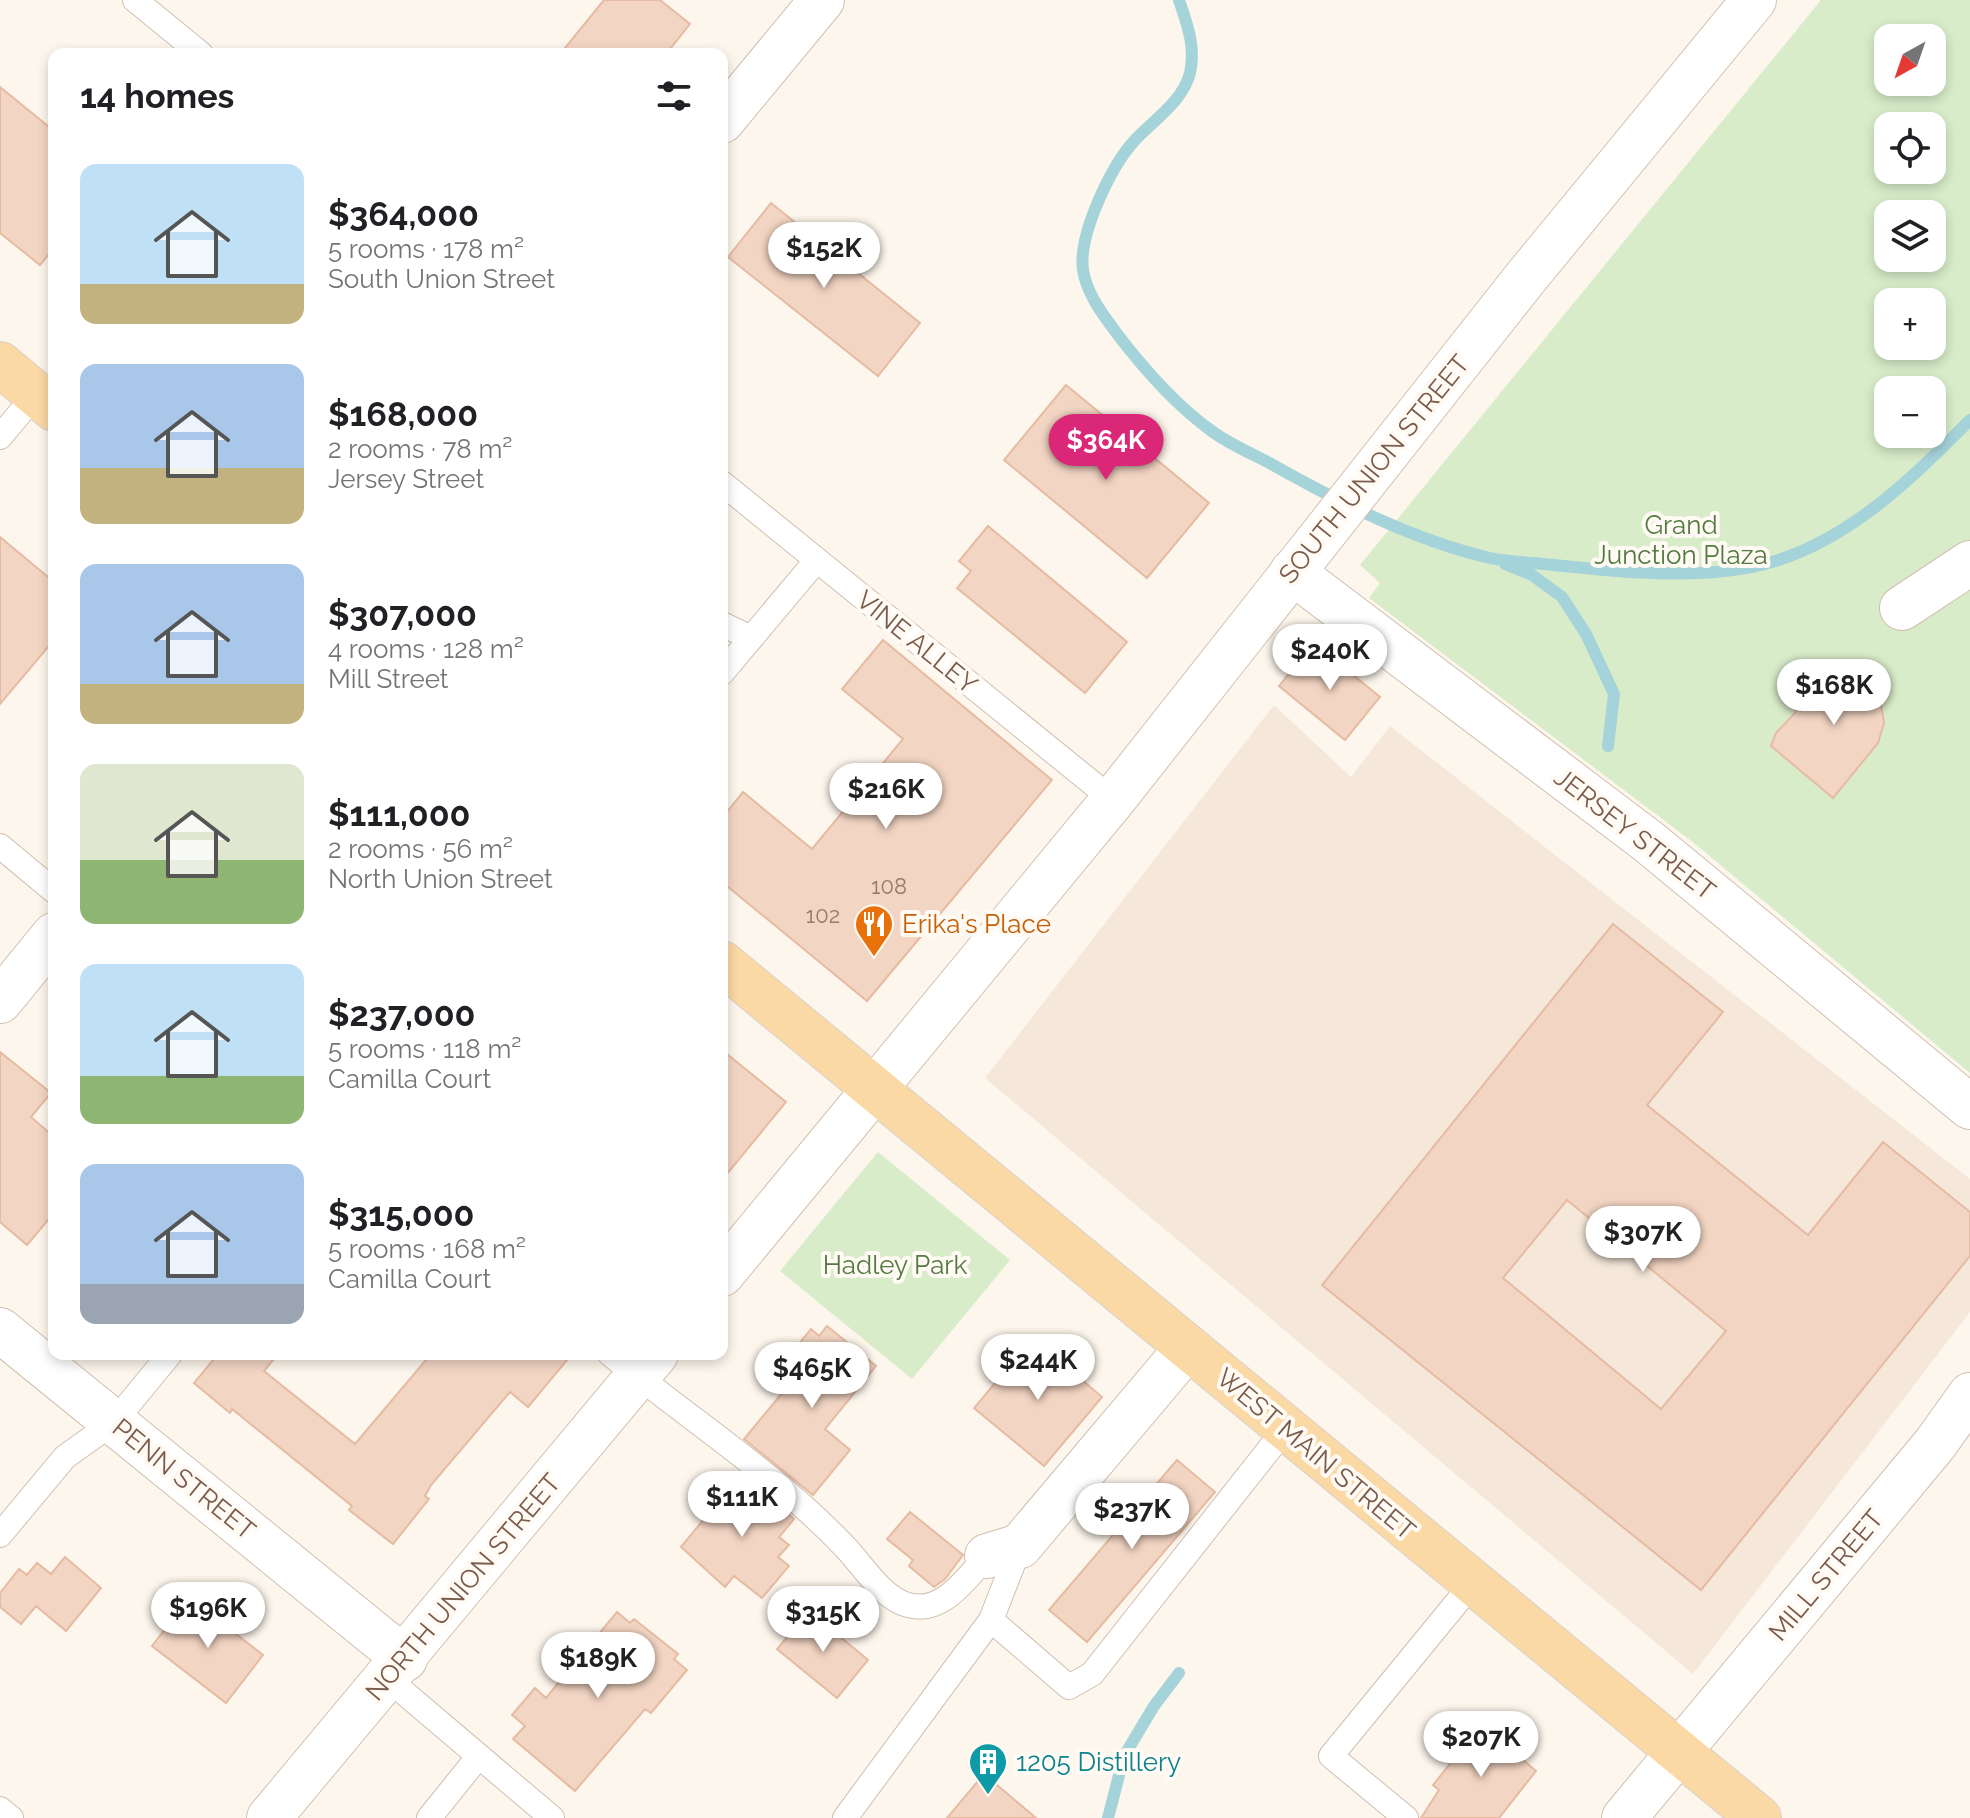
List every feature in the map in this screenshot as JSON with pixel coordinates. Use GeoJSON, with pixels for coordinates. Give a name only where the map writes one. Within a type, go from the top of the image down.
{"type":"FeatureCollection","features":[{"type":"Feature","properties":{"kind":"main road"},"geometry":{"type":"LineString","coordinates":[[0,364],[48,401]]}},
{"type":"Feature","properties":{"kind":"main road","name":"WEST MAIN STREET"},"geometry":{"type":"LineString","coordinates":[[728,968],[1759,1818]]}},
{"type":"Feature","properties":{"kind":"street"},"geometry":{"type":"LineString","coordinates":[[728,114],[822,0]]}},
{"type":"Feature","properties":{"kind":"street","name":"SOUTH UNION STREET"},"geometry":{"type":"LineString","coordinates":[[875,1088],[1113,800],[1527,276],[1754,0]]}},
{"type":"Feature","properties":{"kind":"street"},"geometry":{"type":"LineString","coordinates":[[1902,608],[1970,563]]}},
{"type":"Feature","properties":{"kind":"street","name":"JERSEY STREET"},"geometry":{"type":"LineString","coordinates":[[1292,572],[1649,842],[1970,1107]]}},
{"type":"Feature","properties":{"kind":"street"},"geometry":{"type":"LineString","coordinates":[[0,1001],[48,942]]}},
{"type":"Feature","properties":{"kind":"street"},"geometry":{"type":"LineString","coordinates":[[728,1267],[875,1088]]}},
{"type":"Feature","properties":{"kind":"street","name":"PENN STREET"},"geometry":{"type":"LineString","coordinates":[[0,1330],[114,1422],[396,1669]]}},
{"type":"Feature","properties":{"kind":"street"},"geometry":{"type":"LineString","coordinates":[[1003,1551],[1188,1347]]}},
{"type":"Feature","properties":{"kind":"street","name":"NORTH UNION STREET"},"geometry":{"type":"LineString","coordinates":[[272,1817],[396,1669],[634,1362]]}},
{"type":"Feature","properties":{"kind":"street","name":"MILL STREET"},"geometry":{"type":"LineString","coordinates":[[1624,1818],[1935,1444],[1970,1395]]}},
{"type":"Feature","properties":{"kind":"lane"},"geometry":{"type":"LineString","coordinates":[[135,0],[194,48]]}},
{"type":"Feature","properties":{"kind":"lane"},"geometry":{"type":"LineString","coordinates":[[0,437],[48,401]]}},
{"type":"Feature","properties":{"kind":"lane","name":"VINE ALLEY"},"geometry":{"type":"LineString","coordinates":[[728,488],[1113,800]]}},
{"type":"Feature","properties":{"kind":"lane"},"geometry":{"type":"LineString","coordinates":[[728,666],[816,561]]}},
{"type":"Feature","properties":{"kind":"lane"},"geometry":{"type":"LineString","coordinates":[[728,627],[751,638]]}},
{"type":"Feature","properties":{"kind":"lane"},"geometry":{"type":"LineString","coordinates":[[0,846],[48,886]]}},
{"type":"Feature","properties":{"kind":"lane"},"geometry":{"type":"LineString","coordinates":[[0,1535],[65,1457],[114,1422],[165,1360]]}},
{"type":"Feature","properties":{"kind":"lane"},"geometry":{"type":"LineString","coordinates":[[634,1362],[818,1519],[885,1592],[909,1605],[931,1605],[950,1596],[1003,1551]]}},
{"type":"Feature","properties":{"kind":"lane"},"geometry":{"type":"LineString","coordinates":[[991,1620],[1069,1687],[1092,1674],[1286,1428]]}},
{"type":"Feature","properties":{"kind":"lane"},"geometry":{"type":"LineString","coordinates":[[845,1818],[991,1620],[1003,1551]]}},
{"type":"Feature","properties":{"kind":"lane"},"geometry":{"type":"LineString","coordinates":[[1406,1818],[1331,1756],[1472,1584]]}},
{"type":"Feature","properties":{"kind":"lane"},"geometry":{"type":"LineString","coordinates":[[396,1669],[479,1756],[552,1818]]}},
{"type":"Feature","properties":{"kind":"lane"},"geometry":{"type":"LineString","coordinates":[[429,1818],[479,1756]]}},
{"type":"Feature","properties":{"kind":"lane"},"geometry":{"type":"LineString","coordinates":[[0,1809],[11,1818]]}},
{"type":"Feature","properties":{"kind":"shaded area"},"geometry":{"type":"Polygon","coordinates":[[[1274,705],[1351,777],[1390,726],[1970,1179],[1970,1312],[1693,1674],[985,1078],[1274,705]]]}},
{"type":"Feature","properties":{"kind":"green space","name":"Grand Junction Plaza"},"geometry":{"type":"Polygon","coordinates":[[[1821,0],[1970,0],[1970,1073],[1694,843],[1369,598],[1380,583],[1360,565],[1821,0]]]}},
{"type":"Feature","properties":{"kind":"green space","name":"Hadley Park"},"geometry":{"type":"Polygon","coordinates":[[[878,1152],[1010,1260],[912,1379],[780,1271],[878,1152]]]}},
{"type":"Feature","properties":{"kind":"building"},"geometry":{"type":"Polygon","coordinates":[[[604,0],[660,0],[690,24],[671,48],[565,48],[604,0]]]}},
{"type":"Feature","properties":{"kind":"building"},"geometry":{"type":"Polygon","coordinates":[[[0,87],[48,126],[48,255],[40,265],[0,233],[0,87]]]}},
{"type":"Feature","properties":{"kind":"building"},"geometry":{"type":"Polygon","coordinates":[[[771,203],[920,323],[878,376],[728,257],[771,203]]]}},
{"type":"Feature","properties":{"kind":"building"},"geometry":{"type":"Polygon","coordinates":[[[1066,385],[1209,503],[1147,578],[1004,460],[1066,385]]]}},
{"type":"Feature","properties":{"kind":"building"},"geometry":{"type":"Polygon","coordinates":[[[988,526],[1127,642],[1085,693],[957,588],[971,571],[959,561],[988,526]]]}},
{"type":"Feature","properties":{"kind":"building"},"geometry":{"type":"Polygon","coordinates":[[[0,537],[48,577],[48,647],[0,704],[0,537]]]}},
{"type":"Feature","properties":{"kind":"building"},"geometry":{"type":"Polygon","coordinates":[[[883,640],[1052,780],[867,1001],[728,887],[728,811],[743,792],[812,849],[903,739],[842,689],[883,640]]]}},
{"type":"Feature","properties":{"kind":"building"},"geometry":{"type":"Polygon","coordinates":[[[1314,643],[1380,697],[1345,740],[1279,686],[1314,643]]]}},
{"type":"Feature","properties":{"kind":"building"},"geometry":{"type":"Polygon","coordinates":[[[1861,664],[1876,675],[1884,723],[1878,743],[1833,798],[1771,746],[1776,733],[1796,712],[1802,694],[1826,669],[1861,664]]]}},
{"type":"Feature","properties":{"kind":"building"},"geometry":{"type":"Polygon","coordinates":[[[1613,924],[1723,1012],[1647,1105],[1808,1235],[1883,1142],[1970,1212],[1970,1256],[1701,1590],[1322,1285],[1613,924]],[[1567,1200],[1503,1278],[1661,1409],[1726,1331],[1567,1200]]]}},
{"type":"Feature","properties":{"kind":"building"},"geometry":{"type":"Polygon","coordinates":[[[0,1052],[48,1091],[48,1097],[31,1117],[48,1132],[48,1220],[27,1245],[0,1222],[0,1052]]]}},
{"type":"Feature","properties":{"kind":"building"},"geometry":{"type":"Polygon","coordinates":[[[728,1055],[786,1102],[728,1173],[728,1055]]]}},
{"type":"Feature","properties":{"kind":"building"},"geometry":{"type":"Polygon","coordinates":[[[827,1326],[876,1366],[825,1429],[850,1450],[813,1495],[744,1439],[803,1368],[789,1356],[811,1329],[819,1336],[827,1326]]]}},
{"type":"Feature","properties":{"kind":"building"},"geometry":{"type":"Polygon","coordinates":[[[1033,1338],[1102,1397],[1044,1466],[974,1408],[1033,1338]]]}},
{"type":"Feature","properties":{"kind":"building"},"geometry":{"type":"Polygon","coordinates":[[[213,1360],[273,1360],[264,1371],[355,1444],[426,1360],[567,1360],[528,1407],[510,1392],[431,1485],[425,1496],[429,1499],[393,1544],[349,1510],[352,1506],[232,1409],[230,1413],[194,1383],[213,1360]]]}},
{"type":"Feature","properties":{"kind":"building"},"geometry":{"type":"Polygon","coordinates":[[[1177,1460],[1215,1492],[1087,1642],[1049,1610],[1177,1460]]]}},
{"type":"Feature","properties":{"kind":"building"},"geometry":{"type":"Polygon","coordinates":[[[741,1474],[794,1519],[779,1537],[789,1545],[778,1557],[789,1566],[762,1598],[734,1576],[725,1587],[681,1547],[741,1474]]]}},
{"type":"Feature","properties":{"kind":"building"},"geometry":{"type":"Polygon","coordinates":[[[910,1512],[963,1555],[945,1579],[934,1587],[909,1566],[913,1560],[887,1539],[910,1512]]]}},
{"type":"Feature","properties":{"kind":"building"},"geometry":{"type":"Polygon","coordinates":[[[65,1557],[101,1588],[66,1631],[36,1606],[21,1624],[0,1607],[0,1593],[19,1569],[27,1575],[37,1563],[51,1574],[65,1557]]]}},
{"type":"Feature","properties":{"kind":"building"},"geometry":{"type":"Polygon","coordinates":[[[189,1598],[263,1655],[226,1703],[152,1646],[189,1598]]]}},
{"type":"Feature","properties":{"kind":"building"},"geometry":{"type":"Polygon","coordinates":[[[809,1611],[868,1660],[837,1698],[777,1649],[809,1611]]]}},
{"type":"Feature","properties":{"kind":"building"},"geometry":{"type":"Polygon","coordinates":[[[617,1612],[630,1623],[634,1619],[678,1654],[674,1659],[687,1670],[651,1713],[645,1709],[575,1791],[513,1739],[525,1726],[512,1715],[535,1688],[546,1698],[617,1612]]]}},
{"type":"Feature","properties":{"kind":"building"},"geometry":{"type":"Polygon","coordinates":[[[1481,1725],[1498,1738],[1504,1731],[1528,1751],[1522,1759],[1536,1771],[1499,1818],[1421,1818],[1439,1790],[1433,1785],[1481,1725]]]}},
{"type":"Feature","properties":{"kind":"building","name":"1205 Distillery"},"geometry":{"type":"Polygon","coordinates":[[[984,1774],[1036,1818],[947,1818],[984,1774]]]}},
{"type":"Feature","properties":{"kind":"waterway"},"geometry":{"type":"LineString","coordinates":[[1179,0],[1191,45],[1190,73],[1175,101],[1135,140],[1107,183],[1091,220],[1083,255],[1088,288],[1118,335],[1187,411],[1213,432],[1325,493],[1405,531],[1490,558],[1624,572],[1681,574],[1736,570],[1792,555],[1849,526],[1900,487],[1970,420]]}},
{"type":"Feature","properties":{"kind":"waterway"},"geometry":{"type":"LineString","coordinates":[[1505,564],[1532,575],[1562,597],[1586,634],[1614,694],[1608,746]]}},
{"type":"Feature","properties":{"kind":"waterway"},"geometry":{"type":"LineString","coordinates":[[1108,1818],[1124,1756],[1154,1706],[1179,1673]]}},
{"type":"Feature","properties":{"kind":"place","name":"Erika's Place"},"geometry":{"type":"Point","coordinates":[874,958]}},
{"type":"Feature","properties":{"kind":"place","name":"1205 Distillery"},"geometry":{"type":"Point","coordinates":[988,1796]}}]}
